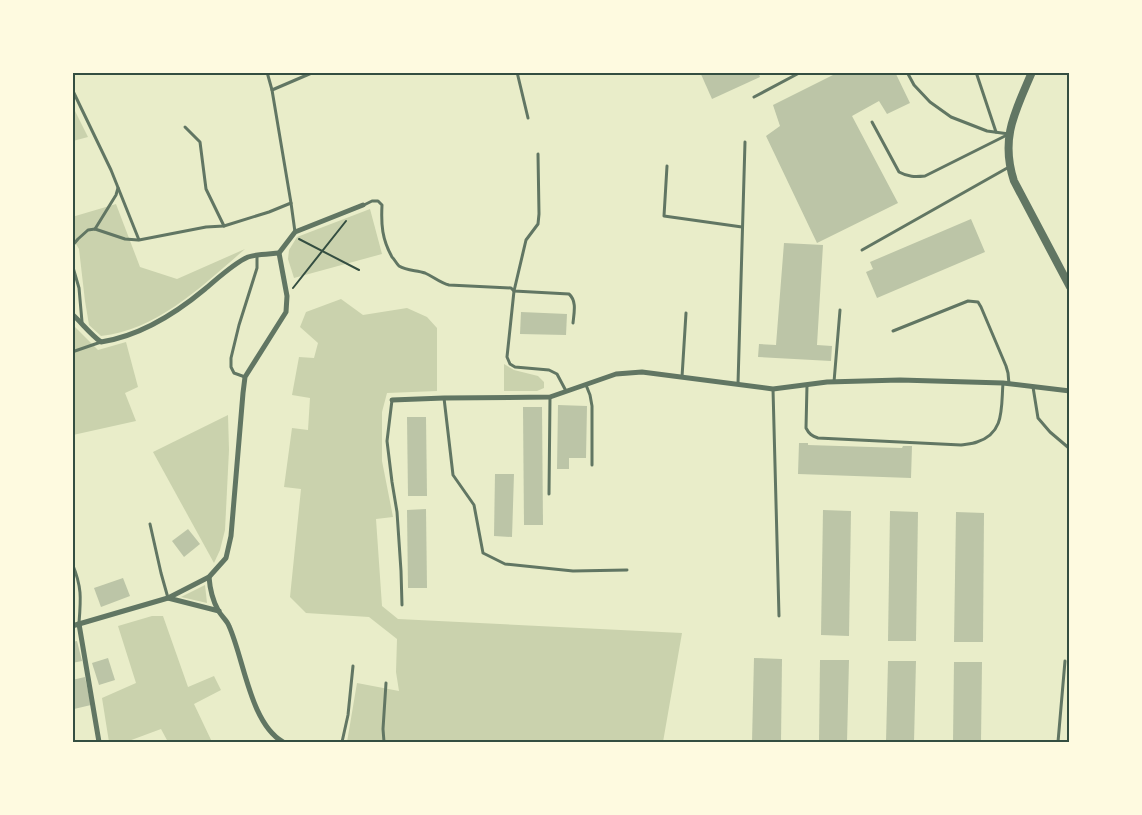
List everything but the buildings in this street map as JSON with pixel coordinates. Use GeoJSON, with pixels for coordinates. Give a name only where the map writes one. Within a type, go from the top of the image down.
{"type":"FeatureCollection","features":[{"type":"Feature","properties":{"kind":"street"},"geometry":{"type":"LineString","coordinates":[[1032,72],[1016,110],[1009,134],[1009,167],[1014,181],[1070,287]]}},
{"type":"Feature","properties":{"kind":"street"},"geometry":{"type":"LineString","coordinates":[[72,314],[100,342],[118,340],[151,325],[185,305],[248,257],[278,253],[294,234],[363,205]]}},
{"type":"Feature","properties":{"kind":"street"},"geometry":{"type":"LineString","coordinates":[[72,626],[168,598],[209,577],[226,558],[231,536],[243,392],[246,377],[286,312],[287,296],[278,253]]}},
{"type":"Feature","properties":{"kind":"street"},"geometry":{"type":"LineString","coordinates":[[392,400],[550,397],[616,374],[642,372],[773,388],[834,382],[900,380],[1006,384],[1070,392]]}},
{"type":"Feature","properties":{"kind":"street"},"geometry":{"type":"LineString","coordinates":[[209,577],[211,594],[219,611],[229,625],[258,713],[268,729],[278,740],[283,742]]}},
{"type":"Feature","properties":{"kind":"street"},"geometry":{"type":"LineString","coordinates":[[168,598],[219,611]]}},
{"type":"Feature","properties":{"kind":"street"},"geometry":{"type":"LineString","coordinates":[[79,624],[99,742]]}},
{"type":"Feature","properties":{"kind":"lane"},"geometry":{"type":"LineString","coordinates":[[267,72],[272,90],[292,203],[294,234]]}},
{"type":"Feature","properties":{"kind":"lane"},"geometry":{"type":"LineString","coordinates":[[272,90],[314,72]]}},
{"type":"Feature","properties":{"kind":"lane"},"geometry":{"type":"LineString","coordinates":[[518,72],[528,118]]}},
{"type":"Feature","properties":{"kind":"lane"},"geometry":{"type":"LineString","coordinates":[[754,97],[801,72]]}},
{"type":"Feature","properties":{"kind":"lane"},"geometry":{"type":"LineString","coordinates":[[907,72],[919,91],[930,102],[951,117],[986,131],[1009,134]]}},
{"type":"Feature","properties":{"kind":"lane"},"geometry":{"type":"LineString","coordinates":[[976,72],[996,132]]}},
{"type":"Feature","properties":{"kind":"lane"},"geometry":{"type":"LineString","coordinates":[[72,89],[111,170],[139,240]]}},
{"type":"Feature","properties":{"kind":"lane"},"geometry":{"type":"LineString","coordinates":[[872,122],[899,172],[906,176],[916,177],[925,176],[1009,134]]}},
{"type":"Feature","properties":{"kind":"lane"},"geometry":{"type":"LineString","coordinates":[[185,127],[200,142],[206,189],[224,226]]}},
{"type":"Feature","properties":{"kind":"lane"},"geometry":{"type":"LineString","coordinates":[[738,385],[744,142]]}},
{"type":"Feature","properties":{"kind":"lane"},"geometry":{"type":"LineString","coordinates":[[538,154],[538,224],[526,240],[514,291],[507,357],[510,364],[515,367],[549,370],[557,374],[566,391]]}},
{"type":"Feature","properties":{"kind":"lane"},"geometry":{"type":"LineString","coordinates":[[667,166],[664,216],[742,226]]}},
{"type":"Feature","properties":{"kind":"lane"},"geometry":{"type":"LineString","coordinates":[[862,250],[1009,167]]}},
{"type":"Feature","properties":{"kind":"lane"},"geometry":{"type":"LineString","coordinates":[[95,229],[116,195],[118,188]]}},
{"type":"Feature","properties":{"kind":"lane"},"geometry":{"type":"LineString","coordinates":[[363,205],[372,201],[378,201],[382,205],[381,221],[385,245],[397,264],[406,269],[418,270],[440,283],[449,285],[507,287],[514,291],[569,294],[574,300],[573,323]]}},
{"type":"Feature","properties":{"kind":"lane"},"geometry":{"type":"LineString","coordinates":[[72,246],[88,230],[95,229],[124,239],[139,240],[206,227],[224,226],[292,203]]}},
{"type":"Feature","properties":{"kind":"lane"},"geometry":{"type":"LineString","coordinates":[[246,377],[234,373],[230,367],[239,324],[257,268],[257,256]]}},
{"type":"Feature","properties":{"kind":"lane"},"geometry":{"type":"LineString","coordinates":[[72,264],[79,288],[82,323]]}},
{"type":"Feature","properties":{"kind":"lane"},"geometry":{"type":"LineString","coordinates":[[807,384],[806,428],[812,436],[818,438],[961,445],[976,443],[995,430],[1000,420],[1008,373],[978,302],[968,301],[893,331]]}},
{"type":"Feature","properties":{"kind":"lane"},"geometry":{"type":"LineString","coordinates":[[834,382],[840,310]]}},
{"type":"Feature","properties":{"kind":"lane"},"geometry":{"type":"LineString","coordinates":[[682,377],[686,313]]}},
{"type":"Feature","properties":{"kind":"lane"},"geometry":{"type":"LineString","coordinates":[[72,352],[100,342]]}},
{"type":"Feature","properties":{"kind":"lane"},"geometry":{"type":"LineString","coordinates":[[586,384],[592,406],[592,465]]}},
{"type":"Feature","properties":{"kind":"lane"},"geometry":{"type":"LineString","coordinates":[[1033,387],[1038,418],[1050,432],[1070,449]]}},
{"type":"Feature","properties":{"kind":"lane"},"geometry":{"type":"LineString","coordinates":[[773,388],[780,616]]}},
{"type":"Feature","properties":{"kind":"lane"},"geometry":{"type":"LineString","coordinates":[[549,494],[550,397]]}},
{"type":"Feature","properties":{"kind":"lane"},"geometry":{"type":"LineString","coordinates":[[444,398],[452,476],[474,505],[483,553],[505,564],[573,571],[627,570]]}},
{"type":"Feature","properties":{"kind":"lane"},"geometry":{"type":"LineString","coordinates":[[392,400],[387,441],[398,512],[402,605]]}},
{"type":"Feature","properties":{"kind":"lane"},"geometry":{"type":"LineString","coordinates":[[150,524],[160,573],[168,598]]}},
{"type":"Feature","properties":{"kind":"lane"},"geometry":{"type":"LineString","coordinates":[[72,563],[80,584],[79,624]]}},
{"type":"Feature","properties":{"kind":"lane"},"geometry":{"type":"LineString","coordinates":[[1058,742],[1065,661]]}},
{"type":"Feature","properties":{"kind":"lane"},"geometry":{"type":"LineString","coordinates":[[342,742],[348,714],[353,666]]}},
{"type":"Feature","properties":{"kind":"lane"},"geometry":{"type":"LineString","coordinates":[[384,742],[386,683]]}},
{"type":"Feature","properties":{"kind":"path"},"geometry":{"type":"LineString","coordinates":[[287,296],[355,208]]}},
{"type":"Feature","properties":{"kind":"path"},"geometry":{"type":"LineString","coordinates":[[294,234],[359,270]]}},
{"type":"Feature","properties":{"kind":"green space"},"geometry":{"type":"Polygon","coordinates":[[[72,105],[88,137],[73,141],[72,141],[72,105]]]}},
{"type":"Feature","properties":{"kind":"green space"},"geometry":{"type":"Polygon","coordinates":[[[116,204],[140,267],[177,279],[245,249],[196,291],[161,315],[142,325],[122,332],[101,336],[89,325],[79,249],[73,239],[72,217],[116,204]]]}},
{"type":"Feature","properties":{"kind":"green space"},"geometry":{"type":"Polygon","coordinates":[[[370,209],[382,254],[294,278],[288,259],[289,250],[297,237],[370,209]]]}},
{"type":"Feature","properties":{"kind":"green space"},"geometry":{"type":"Polygon","coordinates":[[[341,299],[363,315],[407,308],[427,317],[437,328],[437,391],[387,393],[382,412],[382,461],[393,517],[376,519],[382,606],[398,619],[682,633],[663,742],[347,742],[357,683],[399,691],[396,672],[397,639],[369,617],[306,613],[290,597],[301,489],[284,487],[292,428],[308,430],[310,398],[292,395],[299,357],[314,358],[318,343],[300,327],[306,312],[341,299]]]}},
{"type":"Feature","properties":{"kind":"green space"},"geometry":{"type":"Polygon","coordinates":[[[72,324],[98,350],[126,342],[138,387],[125,393],[136,421],[73,435],[72,324]]]}},
{"type":"Feature","properties":{"kind":"green space"},"geometry":{"type":"Polygon","coordinates":[[[504,364],[514,370],[538,376],[544,382],[544,388],[537,391],[504,391],[504,364]]]}},
{"type":"Feature","properties":{"kind":"green space"},"geometry":{"type":"Polygon","coordinates":[[[228,415],[229,450],[225,530],[220,550],[214,563],[153,452],[228,415]]]}},
{"type":"Feature","properties":{"kind":"green space"},"geometry":{"type":"Polygon","coordinates":[[[205,585],[207,603],[181,597],[205,585]]]}},
{"type":"Feature","properties":{"kind":"green space"},"geometry":{"type":"Polygon","coordinates":[[[152,616],[163,616],[188,687],[214,676],[221,690],[194,704],[212,742],[168,742],[161,729],[126,742],[109,742],[102,698],[136,683],[118,626],[152,616]]]}}]}
